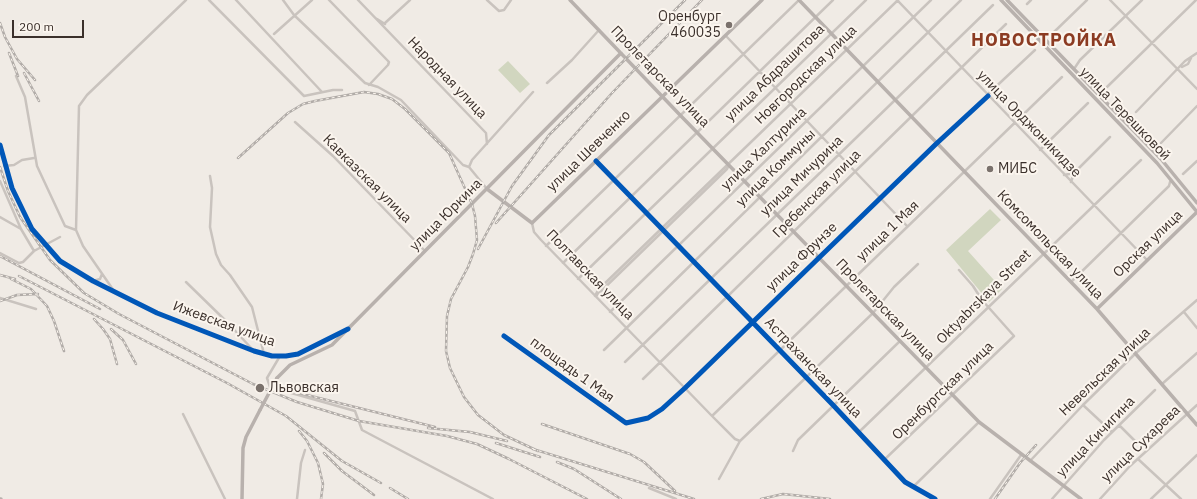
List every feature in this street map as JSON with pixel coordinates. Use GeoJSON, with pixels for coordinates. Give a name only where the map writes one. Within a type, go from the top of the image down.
{"type":"FeatureCollection","features":[{"type":"Feature","properties":{"kind":"main road","name":"Пролетарская улица"},"geometry":{"type":"LineString","coordinates":[[570,0],[696,132],[979,422],[1081,499]]}},
{"type":"Feature","properties":{"kind":"main road","name":"улица Шевченко"},"geometry":{"type":"LineString","coordinates":[[532,222],[596,162],[762,0]]}},
{"type":"Feature","properties":{"kind":"main road","name":"Комсомольская улица"},"geometry":{"type":"LineString","coordinates":[[799,0],[936,144],[1097,309],[1197,425]]}},
{"type":"Feature","properties":{"kind":"main road","name":"улица Терешковой"},"geometry":{"type":"LineString","coordinates":[[1000,0],[1157,163],[1197,212]]}},
{"type":"Feature","properties":{"kind":"main road","name":"улица Терешковой"},"geometry":{"type":"LineString","coordinates":[[1007,0],[1161,159],[1197,203]]}},
{"type":"Feature","properties":{"kind":"main road","name":"улица Юркина"},"geometry":{"type":"LineString","coordinates":[[242,499],[241,476],[243,444],[277,378],[290,365],[326,349],[348,330],[622,53]]}},
{"type":"Feature","properties":{"kind":"main road","name":"Полтавская улица"},"geometry":{"type":"LineString","coordinates":[[487,189],[532,222]]}},
{"type":"Feature","properties":{"kind":"main road","name":"Орская улица"},"geometry":{"type":"LineString","coordinates":[[1097,309],[1197,212]]}},
{"type":"Feature","properties":{"kind":"street"},"geometry":{"type":"LineString","coordinates":[[115,292],[83,246],[76,230],[78,121],[81,102],[186,0]]}},
{"type":"Feature","properties":{"kind":"street"},"geometry":{"type":"LineString","coordinates":[[209,0],[302,94],[307,96],[322,92],[342,90]]}},
{"type":"Feature","properties":{"kind":"street"},"geometry":{"type":"LineString","coordinates":[[236,0],[322,92]]}},
{"type":"Feature","properties":{"kind":"street"},"geometry":{"type":"LineString","coordinates":[[283,0],[294,15],[369,86],[389,62],[329,0]]}},
{"type":"Feature","properties":{"kind":"street"},"geometry":{"type":"LineString","coordinates":[[274,34],[312,0]]}},
{"type":"Feature","properties":{"kind":"street","name":"Народная улица"},"geometry":{"type":"LineString","coordinates":[[358,0],[486,133],[487,144]]}},
{"type":"Feature","properties":{"kind":"street"},"geometry":{"type":"LineString","coordinates":[[386,28],[385,23],[410,0]]}},
{"type":"Feature","properties":{"kind":"street"},"geometry":{"type":"LineString","coordinates":[[487,0],[499,11],[504,10],[511,0]]}},
{"type":"Feature","properties":{"kind":"street"},"geometry":{"type":"LineString","coordinates":[[546,246],[613,179],[799,0]]}},
{"type":"Feature","properties":{"kind":"street"},"geometry":{"type":"LineString","coordinates":[[563,263],[833,0]]}},
{"type":"Feature","properties":{"kind":"street","name":"улица Абдрашитова"},"geometry":{"type":"LineString","coordinates":[[578,279],[830,33],[866,0]]}},
{"type":"Feature","properties":{"kind":"street","name":"улица Орджоникидзе"},"geometry":{"type":"LineString","coordinates":[[897,0],[1147,260]]}},
{"type":"Feature","properties":{"kind":"street","name":"Новгородская улица"},"geometry":{"type":"LineString","coordinates":[[595,296],[598,290],[662,230],[725,166],[729,165],[897,0]]}},
{"type":"Feature","properties":{"kind":"street","name":"улица Халтурина"},"geometry":{"type":"LineString","coordinates":[[610,312],[931,0]]}},
{"type":"Feature","properties":{"kind":"street","name":"улица Коммуны"},"geometry":{"type":"LineString","coordinates":[[604,350],[962,0]]}},
{"type":"Feature","properties":{"kind":"street"},"geometry":{"type":"LineString","coordinates":[[1027,4],[1031,0]]}},
{"type":"Feature","properties":{"kind":"street"},"geometry":{"type":"LineString","coordinates":[[1053,33],[1087,0]]}},
{"type":"Feature","properties":{"kind":"street"},"geometry":{"type":"LineString","coordinates":[[1110,0],[1197,88]]}},
{"type":"Feature","properties":{"kind":"street"},"geometry":{"type":"LineString","coordinates":[[1074,69],[1078,63],[1142,0]]}},
{"type":"Feature","properties":{"kind":"street"},"geometry":{"type":"LineString","coordinates":[[1107,87],[1196,0]]}},
{"type":"Feature","properties":{"kind":"street","name":"улица Мичурина"},"geometry":{"type":"LineString","coordinates":[[625,362],[993,4]]}},
{"type":"Feature","properties":{"kind":"street","name":"Народная улица"},"geometry":{"type":"LineString","coordinates":[[377,19],[385,23]]}},
{"type":"Feature","properties":{"kind":"street","name":"Гребенская улица"},"geometry":{"type":"LineString","coordinates":[[643,379],[1006,24]]}},
{"type":"Feature","properties":{"kind":"street"},"geometry":{"type":"LineString","coordinates":[[547,83],[566,66],[600,30]]}},
{"type":"Feature","properties":{"kind":"street"},"geometry":{"type":"LineString","coordinates":[[726,36],[758,72],[907,226]]}},
{"type":"Feature","properties":{"kind":"street","name":"улица Фрунзе"},"geometry":{"type":"LineString","coordinates":[[626,423],[635,422],[656,414],[685,388],[1035,50]]}},
{"type":"Feature","properties":{"kind":"street"},"geometry":{"type":"LineString","coordinates":[[1136,112],[1181,67],[1185,61],[1197,53]]}},
{"type":"Feature","properties":{"kind":"street"},"geometry":{"type":"LineString","coordinates":[[16,76],[25,97],[30,118],[34,158],[65,226],[76,230]]}},
{"type":"Feature","properties":{"kind":"street","name":"улица 1 Мая"},"geometry":{"type":"LineString","coordinates":[[712,416],[1062,77]]}},
{"type":"Feature","properties":{"kind":"street","name":"Полтавская улица"},"geometry":{"type":"LineString","coordinates":[[369,86],[378,87],[401,100],[463,165],[469,167],[487,189]]}},
{"type":"Feature","properties":{"kind":"street"},"geometry":{"type":"LineString","coordinates":[[469,167],[472,160],[533,92]]}},
{"type":"Feature","properties":{"kind":"street"},"geometry":{"type":"LineString","coordinates":[[1040,150],[1088,103]]}},
{"type":"Feature","properties":{"kind":"street"},"geometry":{"type":"LineString","coordinates":[[1161,143],[1197,106]]}},
{"type":"Feature","properties":{"kind":"street","name":"Кавказская улица"},"geometry":{"type":"LineString","coordinates":[[295,122],[333,156],[425,251]]}},
{"type":"Feature","properties":{"kind":"street"},"geometry":{"type":"LineString","coordinates":[[1071,182],[1074,173],[1110,137]]}},
{"type":"Feature","properties":{"kind":"street","name":"Ижевская улица"},"geometry":{"type":"LineString","coordinates":[[0,145],[4,166],[26,219],[45,245],[63,263],[93,281],[157,313],[264,354],[280,356],[298,354],[348,330]]}},
{"type":"Feature","properties":{"kind":"street"},"geometry":{"type":"LineString","coordinates":[[4,166],[14,165],[22,160],[34,158]]}},
{"type":"Feature","properties":{"kind":"street","name":"Oktyabrskaya Street"},"geometry":{"type":"LineString","coordinates":[[859,432],[1141,160]]}},
{"type":"Feature","properties":{"kind":"street"},"geometry":{"type":"LineString","coordinates":[[1183,174],[1197,161]]}},
{"type":"Feature","properties":{"kind":"street","name":"Астраханская улица"},"geometry":{"type":"LineString","coordinates":[[596,162],[780,350],[884,460],[913,487],[935,499]]}},
{"type":"Feature","properties":{"kind":"street"},"geometry":{"type":"LineString","coordinates":[[1064,175],[1074,173]]}},
{"type":"Feature","properties":{"kind":"street"},"geometry":{"type":"LineString","coordinates":[[210,176],[212,190],[210,227],[216,254],[221,265],[230,275],[252,307],[264,354]]}},
{"type":"Feature","properties":{"kind":"street"},"geometry":{"type":"LineString","coordinates":[[0,181],[21,229],[34,251]]}},
{"type":"Feature","properties":{"kind":"street"},"geometry":{"type":"LineString","coordinates":[[1071,282],[1169,186],[1170,182]]}},
{"type":"Feature","properties":{"kind":"street"},"geometry":{"type":"LineString","coordinates":[[0,217],[21,229]]}},
{"type":"Feature","properties":{"kind":"street","name":"Полтавская улица"},"geometry":{"type":"LineString","coordinates":[[532,222],[534,232],[546,246],[712,416],[735,439],[740,441]]}},
{"type":"Feature","properties":{"kind":"street"},"geometry":{"type":"LineString","coordinates":[[0,253],[19,263],[23,262],[34,251],[60,237]]}},
{"type":"Feature","properties":{"kind":"street"},"geometry":{"type":"LineString","coordinates":[[719,479],[740,441],[873,313],[894,287],[918,264]]}},
{"type":"Feature","properties":{"kind":"street"},"geometry":{"type":"LineString","coordinates":[[958,270],[988,306]]}},
{"type":"Feature","properties":{"kind":"street"},"geometry":{"type":"LineString","coordinates":[[93,281],[100,279],[102,274]]}},
{"type":"Feature","properties":{"kind":"street"},"geometry":{"type":"LineString","coordinates":[[186,282],[254,351]]}},
{"type":"Feature","properties":{"kind":"street"},"geometry":{"type":"LineString","coordinates":[[0,298],[36,309]]}},
{"type":"Feature","properties":{"kind":"street","name":"Невельская улица"},"geometry":{"type":"LineString","coordinates":[[1030,461],[1083,405],[1136,353],[1197,300]]}},
{"type":"Feature","properties":{"kind":"street","name":"Оренбургская улица"},"geometry":{"type":"LineString","coordinates":[[884,460],[953,396],[1014,336],[988,306]]}},
{"type":"Feature","properties":{"kind":"street"},"geometry":{"type":"LineString","coordinates":[[1184,312],[1197,328]]}},
{"type":"Feature","properties":{"kind":"street","name":"площадь 1 Мая"},"geometry":{"type":"LineString","coordinates":[[504,336],[626,423]]}},
{"type":"Feature","properties":{"kind":"street"},"geometry":{"type":"LineString","coordinates":[[793,451],[798,440],[900,340]]}},
{"type":"Feature","properties":{"kind":"street"},"geometry":{"type":"LineString","coordinates":[[323,342],[327,346],[326,349]]}},
{"type":"Feature","properties":{"kind":"street"},"geometry":{"type":"LineString","coordinates":[[1162,384],[1197,353]]}},
{"type":"Feature","properties":{"kind":"street"},"geometry":{"type":"LineString","coordinates":[[280,356],[266,381],[270,387],[355,411],[362,430],[493,499]]}},
{"type":"Feature","properties":{"kind":"street","name":"улица Кичигина"},"geometry":{"type":"LineString","coordinates":[[1052,499],[1112,432],[1155,390]]}},
{"type":"Feature","properties":{"kind":"street"},"geometry":{"type":"LineString","coordinates":[[1083,405],[1112,432]]}},
{"type":"Feature","properties":{"kind":"street","name":"улица Сухарева"},"geometry":{"type":"LineString","coordinates":[[1100,499],[1138,459],[1197,405]]}},
{"type":"Feature","properties":{"kind":"street"},"geometry":{"type":"LineString","coordinates":[[183,414],[225,499]]}},
{"type":"Feature","properties":{"kind":"street"},"geometry":{"type":"LineString","coordinates":[[913,487],[979,422]]}},
{"type":"Feature","properties":{"kind":"street"},"geometry":{"type":"LineString","coordinates":[[1119,425],[1135,441]]}},
{"type":"Feature","properties":{"kind":"street"},"geometry":{"type":"LineString","coordinates":[[297,499],[301,463],[305,450]]}},
{"type":"Feature","properties":{"kind":"street"},"geometry":{"type":"LineString","coordinates":[[990,499],[1021,455]]}},
{"type":"Feature","properties":{"kind":"street"},"geometry":{"type":"LineString","coordinates":[[1151,499],[1197,455]]}},
{"type":"Feature","properties":{"kind":"street"},"geometry":{"type":"LineString","coordinates":[[1138,459],[1180,499]]}},
{"type":"Feature","properties":{"kind":"street"},"geometry":{"type":"LineString","coordinates":[[649,488],[676,499]]}},
{"type":"Feature","properties":{"kind":"green space"},"geometry":{"type":"Polygon","coordinates":[[[508,61],[530,84],[520,93],[498,70],[508,61]]]}},
{"type":"Feature","properties":{"kind":"green space"},"geometry":{"type":"Polygon","coordinates":[[[990,209],[1001,220],[968,251],[1002,289],[989,302],[946,250],[990,209]]]}},
{"type":"Feature","properties":{"kind":"railway"},"geometry":{"type":"LineString","coordinates":[[478,249],[512,186],[549,135],[685,0]]}},
{"type":"Feature","properties":{"kind":"railway"},"geometry":{"type":"LineString","coordinates":[[496,223],[612,93],[702,0]]}},
{"type":"Feature","properties":{"kind":"railway"},"geometry":{"type":"LineString","coordinates":[[0,23],[5,37],[17,59],[35,80]]}},
{"type":"Feature","properties":{"kind":"railway"},"geometry":{"type":"LineString","coordinates":[[9,53],[18,76]]}},
{"type":"Feature","properties":{"kind":"railway"},"geometry":{"type":"LineString","coordinates":[[24,73],[39,101]]}},
{"type":"Feature","properties":{"kind":"railway"},"geometry":{"type":"LineString","coordinates":[[238,158],[288,113],[303,104],[364,92],[378,94],[392,99],[405,109],[449,153],[472,204],[475,216],[477,240],[468,267],[451,299],[447,316],[446,351],[450,368],[464,397],[478,415],[504,435],[538,451]]}},
{"type":"Feature","properties":{"kind":"railway"},"geometry":{"type":"LineString","coordinates":[[0,167],[8,191],[20,217],[50,260],[84,293],[119,314],[253,384],[297,402],[359,421],[447,436],[477,444],[587,499]]}},
{"type":"Feature","properties":{"kind":"railway"},"geometry":{"type":"LineString","coordinates":[[0,256],[100,309]]}},
{"type":"Feature","properties":{"kind":"railway"},"geometry":{"type":"LineString","coordinates":[[0,275],[15,279]]}},
{"type":"Feature","properties":{"kind":"railway"},"geometry":{"type":"LineString","coordinates":[[19,276],[227,383],[286,416],[342,461],[381,483]]}},
{"type":"Feature","properties":{"kind":"railway"},"geometry":{"type":"LineString","coordinates":[[11,279],[31,289],[47,306],[54,321],[64,351]]}},
{"type":"Feature","properties":{"kind":"railway"},"geometry":{"type":"LineString","coordinates":[[0,301],[17,295],[38,294]]}},
{"type":"Feature","properties":{"kind":"railway"},"geometry":{"type":"LineString","coordinates":[[94,319],[110,339],[117,364]]}},
{"type":"Feature","properties":{"kind":"railway"},"geometry":{"type":"LineString","coordinates":[[111,329],[123,340],[136,364]]}},
{"type":"Feature","properties":{"kind":"railway"},"geometry":{"type":"LineString","coordinates":[[291,391],[435,427]]}},
{"type":"Feature","properties":{"kind":"railway"},"geometry":{"type":"LineString","coordinates":[[542,424],[630,454],[644,462],[675,491]]}},
{"type":"Feature","properties":{"kind":"railway"},"geometry":{"type":"LineString","coordinates":[[428,428],[470,432],[507,441]]}},
{"type":"Feature","properties":{"kind":"railway"},"geometry":{"type":"LineString","coordinates":[[299,431],[307,441],[318,463],[323,484],[321,499]]}},
{"type":"Feature","properties":{"kind":"railway"},"geometry":{"type":"LineString","coordinates":[[496,443],[540,457]]}},
{"type":"Feature","properties":{"kind":"railway"},"geometry":{"type":"LineString","coordinates":[[995,499],[1020,463],[1036,445]]}},
{"type":"Feature","properties":{"kind":"railway"},"geometry":{"type":"LineString","coordinates":[[533,449],[694,499]]}},
{"type":"Feature","properties":{"kind":"railway"},"geometry":{"type":"LineString","coordinates":[[324,453],[342,471],[374,495]]}},
{"type":"Feature","properties":{"kind":"railway"},"geometry":{"type":"LineString","coordinates":[[557,462],[574,469],[621,499]]}},
{"type":"Feature","properties":{"kind":"railway"},"geometry":{"type":"LineString","coordinates":[[390,488],[408,499]]}},
{"type":"Feature","properties":{"kind":"railway"},"geometry":{"type":"LineString","coordinates":[[761,499],[783,494],[830,499]]}},
{"type":"Feature","properties":{"kind":"cycle path"},"geometry":{"type":"LineString","coordinates":[[504,336],[626,423],[648,418],[662,409],[685,388],[936,144],[988,96]]}},
{"type":"Feature","properties":{"kind":"cycle path"},"geometry":{"type":"LineString","coordinates":[[0,145],[12,188],[32,229],[60,261],[93,281],[157,313],[254,351],[272,356],[298,354],[348,329]]}},
{"type":"Feature","properties":{"kind":"cycle path"},"geometry":{"type":"LineString","coordinates":[[596,161],[833,405],[905,482],[935,499]]}},
{"type":"Feature","properties":{"kind":"place","name":"Оренбург 460035"},"geometry":{"type":"Point","coordinates":[729,25]}},
{"type":"Feature","properties":{"kind":"place","name":"МИБС"},"geometry":{"type":"Point","coordinates":[990,169]}},
{"type":"Feature","properties":{"kind":"place","name":"Львовская"},"geometry":{"type":"Point","coordinates":[260,388]}},
{"type":"Feature","properties":{"kind":"district","name":"НОВОСТРОЙКА"},"geometry":{"type":"Point","coordinates":[1044,41]}}]}
